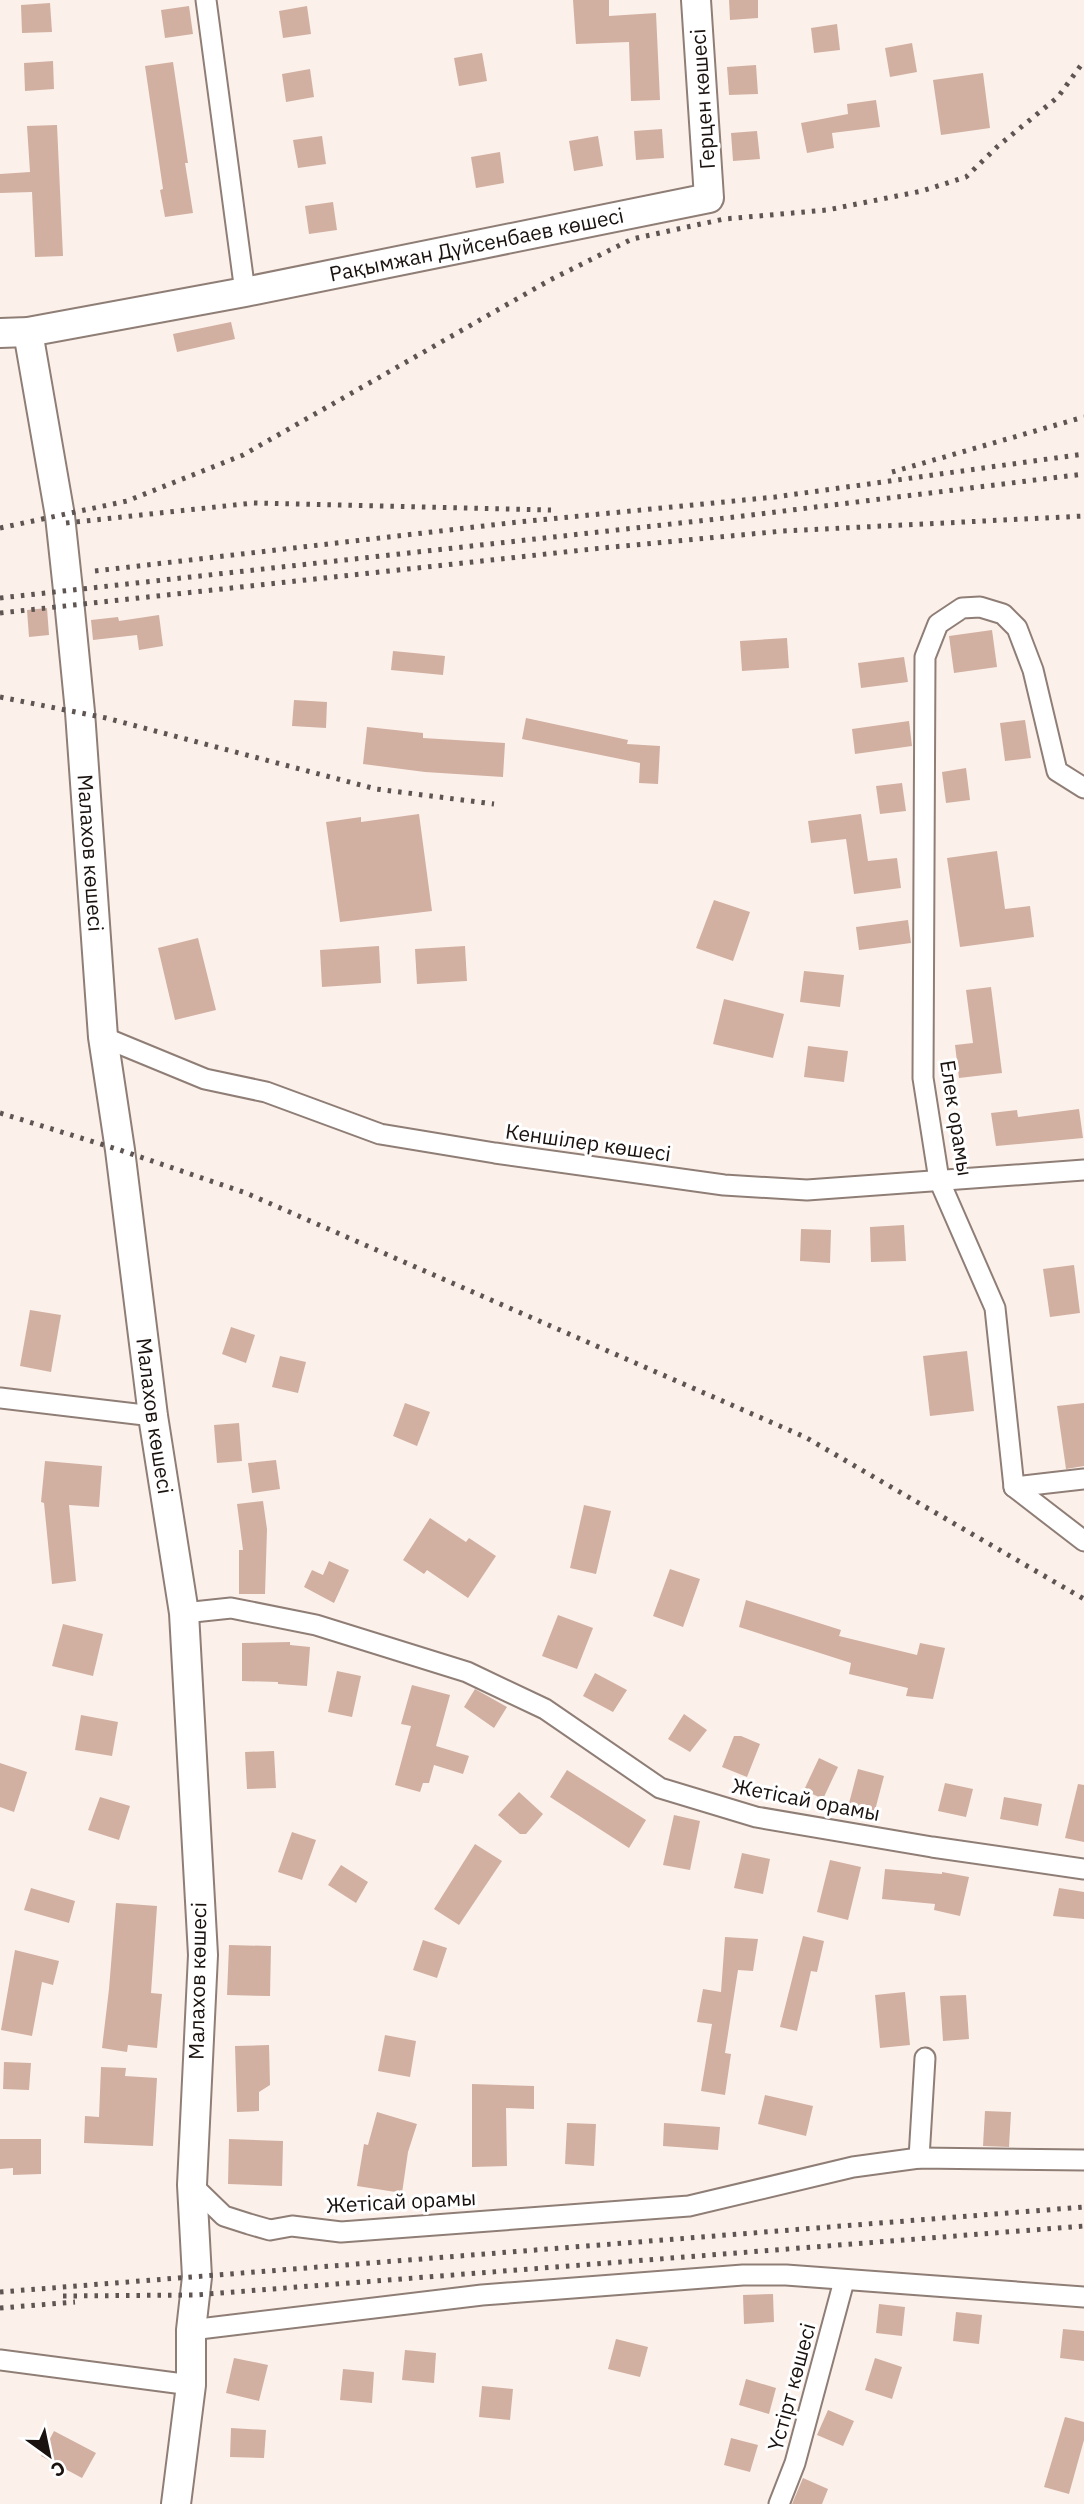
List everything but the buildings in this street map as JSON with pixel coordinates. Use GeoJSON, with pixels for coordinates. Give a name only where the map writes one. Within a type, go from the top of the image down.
{"type":"FeatureCollection","features":[{"type":"Feature","properties":{"kind":"main road","name":"Герцен көшесі"},"geometry":{"type":"LineString","coordinates":[[696,0],[709,198]]}},
{"type":"Feature","properties":{"kind":"main road","name":"Рақымжан Дүйсенбаев көшесі"},"geometry":{"type":"LineString","coordinates":[[0,333],[28,332],[245,292],[709,198]]}},
{"type":"Feature","properties":{"kind":"main road","name":"Малахов көшесі"},"geometry":{"type":"LineString","coordinates":[[28,332],[60,516],[80,712],[103,1037],[153,1416],[184,1613],[203,1955],[192,2185],[197,2277],[191,2330],[191,2385],[176,2504]]}},
{"type":"Feature","properties":{"kind":"street"},"geometry":{"type":"LineString","coordinates":[[206,0],[245,292]]}},
{"type":"Feature","properties":{"kind":"street","name":"Елек орамы"},"geometry":{"type":"LineString","coordinates":[[1014,1487],[995,1308],[939,1180],[923,1078],[925,657],[938,624],[962,608],[980,607],[1003,614],[1017,628],[1033,670],[1057,771],[1084,788]]}},
{"type":"Feature","properties":{"kind":"street","name":"Кеншілер көшесі"},"geometry":{"type":"LineString","coordinates":[[103,1037],[205,1079],[266,1092],[380,1134],[724,1185],[807,1189],[1084,1170]]}},
{"type":"Feature","properties":{"kind":"street"},"geometry":{"type":"LineString","coordinates":[[0,1398],[153,1416]]}},
{"type":"Feature","properties":{"kind":"street"},"geometry":{"type":"LineString","coordinates":[[1014,1487],[1084,1479]]}},
{"type":"Feature","properties":{"kind":"street"},"geometry":{"type":"LineString","coordinates":[[1014,1487],[1084,1541]]}},
{"type":"Feature","properties":{"kind":"street","name":"Жетісай орамы"},"geometry":{"type":"LineString","coordinates":[[184,1613],[231,1608],[316,1625],[467,1672],[545,1709],[660,1788],[756,1817],[1084,1869]]}},
{"type":"Feature","properties":{"kind":"street"},"geometry":{"type":"LineString","coordinates":[[919,2158],[925,2057]]}},
{"type":"Feature","properties":{"kind":"street","name":"Жетісай орамы"},"geometry":{"type":"LineString","coordinates":[[192,2185],[224,2216],[248,2224],[270,2230],[292,2226],[341,2232],[689,2206],[853,2167],[919,2158],[1084,2160]]}},
{"type":"Feature","properties":{"kind":"street"},"geometry":{"type":"LineString","coordinates":[[191,2330],[482,2295],[743,2275],[786,2275],[1084,2297]]}},
{"type":"Feature","properties":{"kind":"street","name":"Үстірт көшесі"},"geometry":{"type":"LineString","coordinates":[[779,2504],[795,2463],[844,2281]]}},
{"type":"Feature","properties":{"kind":"street"},"geometry":{"type":"LineString","coordinates":[[0,2360],[191,2385]]}},
{"type":"Feature","properties":{"kind":"railway"},"geometry":{"type":"LineString","coordinates":[[0,528],[127,501],[243,455],[550,280],[632,239],[724,219],[827,210],[922,191],[966,177],[998,146],[1058,97],[1084,61]]}},
{"type":"Feature","properties":{"kind":"railway"},"geometry":{"type":"LineString","coordinates":[[892,472],[1084,417]]}},
{"type":"Feature","properties":{"kind":"railway"},"geometry":{"type":"LineString","coordinates":[[95,571],[518,522],[775,497],[1084,454]]}},
{"type":"Feature","properties":{"kind":"railway"},"geometry":{"type":"LineString","coordinates":[[0,598],[735,517],[1084,474]]}},
{"type":"Feature","properties":{"kind":"railway"},"geometry":{"type":"LineString","coordinates":[[66,523],[253,503],[551,510]]}},
{"type":"Feature","properties":{"kind":"railway"},"geometry":{"type":"LineString","coordinates":[[0,613],[783,531],[1084,516]]}},
{"type":"Feature","properties":{"kind":"railway"},"geometry":{"type":"LineString","coordinates":[[0,697],[106,718],[376,789],[494,804]]}},
{"type":"Feature","properties":{"kind":"railway"},"geometry":{"type":"LineString","coordinates":[[0,1113],[246,1193],[805,1437],[1084,1599]]}},
{"type":"Feature","properties":{"kind":"railway"},"geometry":{"type":"LineString","coordinates":[[0,2292],[1084,2207]]}},
{"type":"Feature","properties":{"kind":"railway"},"geometry":{"type":"LineString","coordinates":[[63,2296],[195,2295],[1084,2226]]}},
{"type":"Feature","properties":{"kind":"railway"},"geometry":{"type":"LineString","coordinates":[[0,2308],[75,2302]]}}]}
